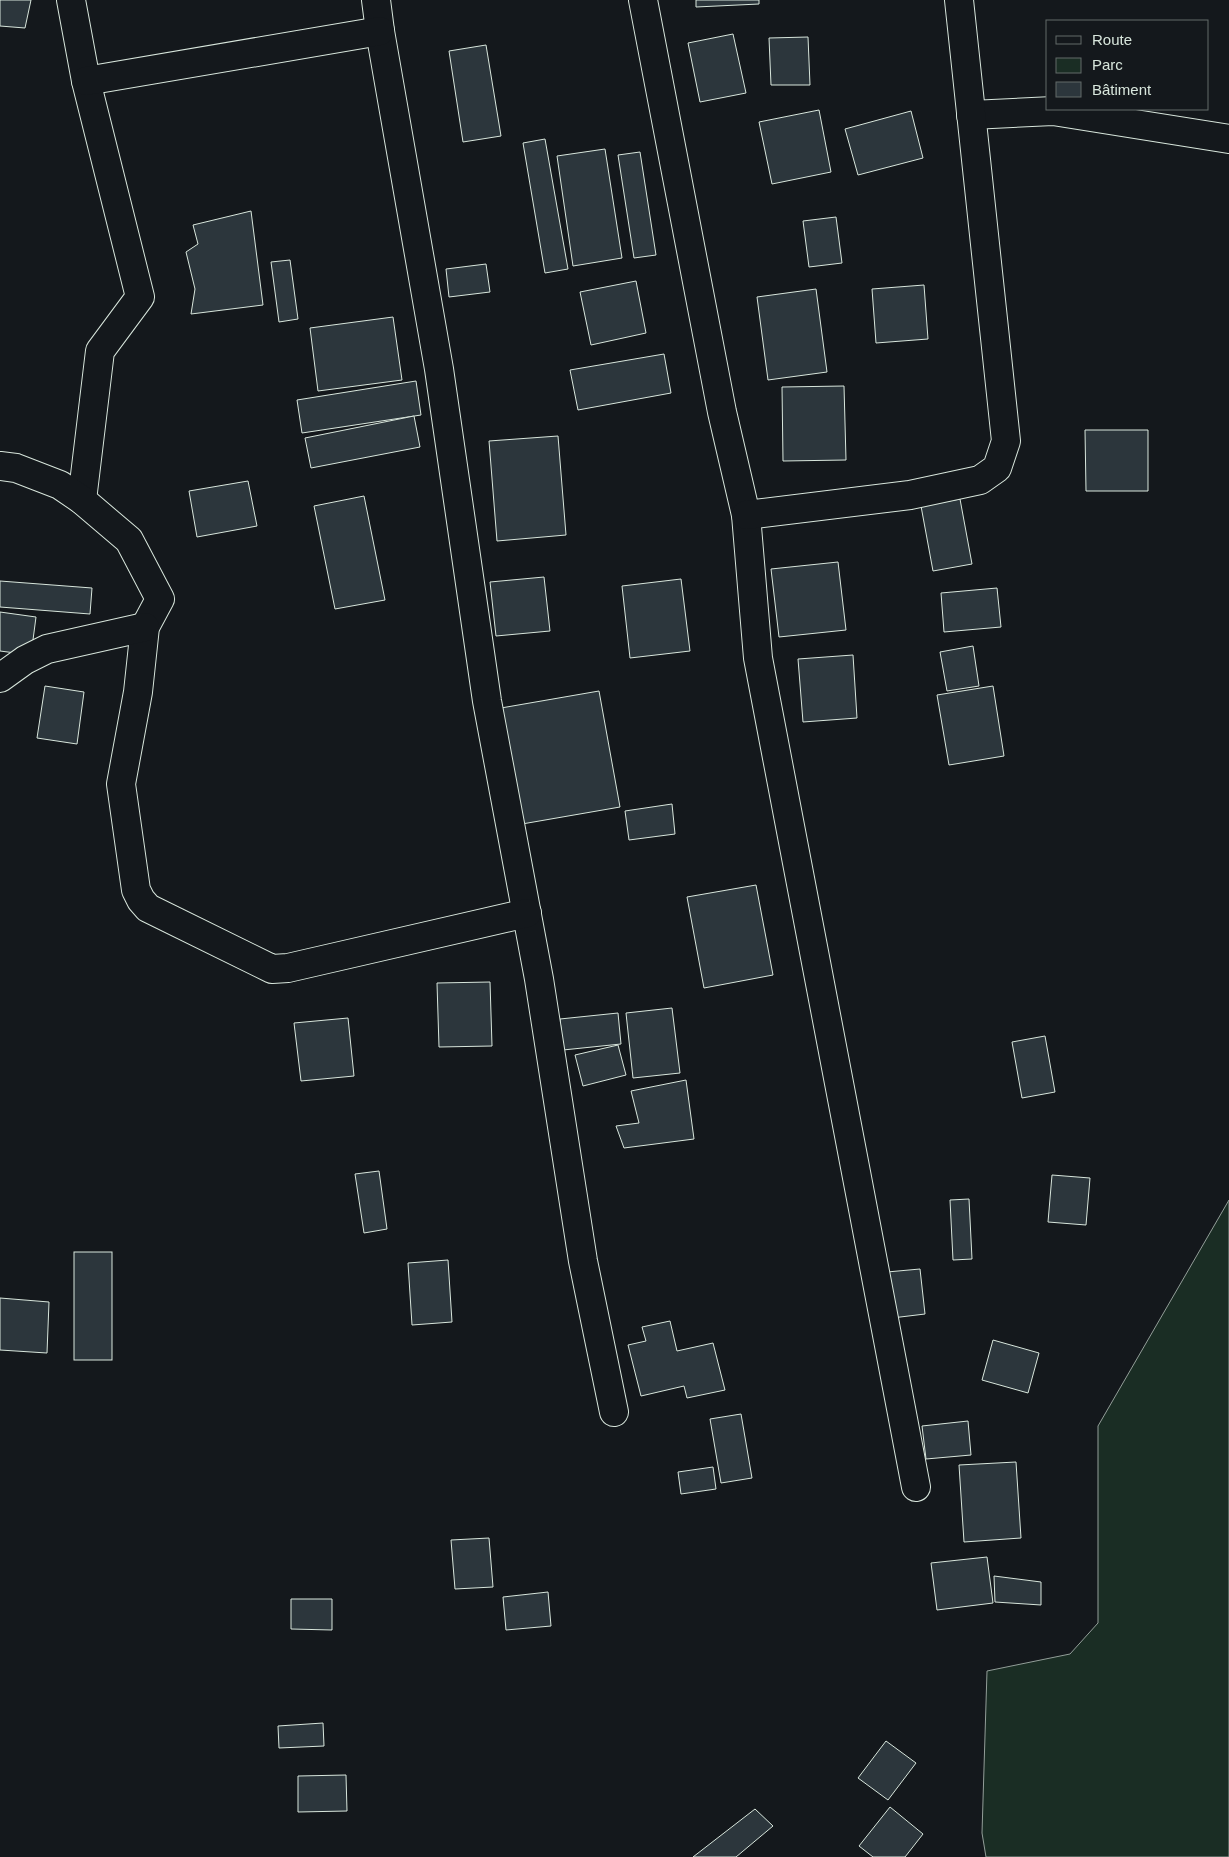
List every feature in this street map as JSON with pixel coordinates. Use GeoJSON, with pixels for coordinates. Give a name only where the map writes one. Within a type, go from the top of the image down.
{"type":"FeatureCollection","features":[{"type":"Feature","properties":{"kind":"street"},"geometry":{"type":"LineString","coordinates":[[72,0],[86,81],[140,297],[100,351],[82,500]]}},
{"type":"Feature","properties":{"kind":"street"},"geometry":{"type":"LineString","coordinates":[[376,0],[439,368],[487,701],[540,979],[583,1261],[614,1412]]}},
{"type":"Feature","properties":{"kind":"street"},"geometry":{"type":"LineString","coordinates":[[643,0],[722,412],[746,515],[758,658],[916,1487]]}},
{"type":"Feature","properties":{"kind":"street"},"geometry":{"type":"LineString","coordinates":[[746,515],[910,495],[980,480],[997,468],[1006,440],[959,0]]}},
{"type":"Feature","properties":{"kind":"street"},"geometry":{"type":"LineString","coordinates":[[86,81],[380,31]]}},
{"type":"Feature","properties":{"kind":"street"},"geometry":{"type":"LineString","coordinates":[[971,115],[1053,111],[1229,140]]}},
{"type":"Feature","properties":{"kind":"street"},"geometry":{"type":"LineString","coordinates":[[0,466],[16,468],[60,485],[82,500],[130,540],[160,598],[145,627],[138,692],[121,784],[136,890],[148,908],[272,969],[288,968],[527,913]]}},
{"type":"Feature","properties":{"kind":"street"},"geometry":{"type":"LineString","coordinates":[[0,678],[25,660],[48,649],[145,627]]}},
{"type":"Feature","properties":{"kind":"green space"},"geometry":{"type":"Polygon","coordinates":[[[1229,1200],[1229,1857],[986,1857],[982,1833],[987,1671],[1070,1654],[1098,1623],[1098,1426],[1229,1200]]]}},
{"type":"Feature","properties":{"kind":"building"},"geometry":{"type":"Polygon","coordinates":[[[0,0],[31,0],[25,28],[0,26],[0,0]]]}},
{"type":"Feature","properties":{"kind":"building"},"geometry":{"type":"Polygon","coordinates":[[[696,0],[759,0],[759,4],[696,7],[696,0]]]}},
{"type":"Feature","properties":{"kind":"building"},"geometry":{"type":"Polygon","coordinates":[[[733,34],[746,93],[700,102],[688,43],[733,34]]]}},
{"type":"Feature","properties":{"kind":"building"},"geometry":{"type":"Polygon","coordinates":[[[808,37],[810,85],[771,85],[769,38],[808,37]]]}},
{"type":"Feature","properties":{"kind":"building"},"geometry":{"type":"Polygon","coordinates":[[[486,45],[501,136],[463,142],[449,51],[486,45]]]}},
{"type":"Feature","properties":{"kind":"building"},"geometry":{"type":"Polygon","coordinates":[[[819,110],[831,172],[772,184],[759,122],[819,110]]]}},
{"type":"Feature","properties":{"kind":"building"},"geometry":{"type":"Polygon","coordinates":[[[911,111],[923,158],[858,175],[845,129],[911,111]]]}},
{"type":"Feature","properties":{"kind":"building"},"geometry":{"type":"Polygon","coordinates":[[[545,139],[568,269],[545,273],[523,143],[545,139]]]}},
{"type":"Feature","properties":{"kind":"building"},"geometry":{"type":"Polygon","coordinates":[[[605,149],[622,258],[573,266],[557,156],[605,149]]]}},
{"type":"Feature","properties":{"kind":"building"},"geometry":{"type":"Polygon","coordinates":[[[640,152],[656,255],[634,258],[618,155],[640,152]]]}},
{"type":"Feature","properties":{"kind":"building"},"geometry":{"type":"Polygon","coordinates":[[[251,211],[263,305],[191,314],[195,289],[186,252],[198,244],[193,225],[251,211]]]}},
{"type":"Feature","properties":{"kind":"building"},"geometry":{"type":"Polygon","coordinates":[[[836,217],[842,263],[809,267],[803,221],[836,217]]]}},
{"type":"Feature","properties":{"kind":"building"},"geometry":{"type":"Polygon","coordinates":[[[290,260],[298,319],[279,322],[271,262],[290,260]]]}},
{"type":"Feature","properties":{"kind":"building"},"geometry":{"type":"Polygon","coordinates":[[[486,264],[490,292],[449,297],[446,269],[486,264]]]}},
{"type":"Feature","properties":{"kind":"building"},"geometry":{"type":"Polygon","coordinates":[[[636,281],[646,333],[591,345],[580,292],[636,281]]]}},
{"type":"Feature","properties":{"kind":"building"},"geometry":{"type":"Polygon","coordinates":[[[924,285],[928,339],[876,343],[872,289],[924,285]]]}},
{"type":"Feature","properties":{"kind":"building"},"geometry":{"type":"Polygon","coordinates":[[[816,289],[827,372],[768,380],[757,297],[816,289]]]}},
{"type":"Feature","properties":{"kind":"building"},"geometry":{"type":"Polygon","coordinates":[[[393,317],[402,380],[318,391],[310,328],[393,317]]]}},
{"type":"Feature","properties":{"kind":"building"},"geometry":{"type":"Polygon","coordinates":[[[664,354],[671,393],[578,410],[570,370],[664,354]]]}},
{"type":"Feature","properties":{"kind":"building"},"geometry":{"type":"Polygon","coordinates":[[[416,381],[421,415],[302,433],[297,400],[416,381]]]}},
{"type":"Feature","properties":{"kind":"building"},"geometry":{"type":"Polygon","coordinates":[[[844,386],[846,460],[783,461],[782,387],[844,386]]]}},
{"type":"Feature","properties":{"kind":"building"},"geometry":{"type":"Polygon","coordinates":[[[414,416],[420,447],[311,468],[305,438],[414,416]]]}},
{"type":"Feature","properties":{"kind":"building"},"geometry":{"type":"Polygon","coordinates":[[[1085,430],[1148,430],[1148,491],[1086,491],[1085,430]]]}},
{"type":"Feature","properties":{"kind":"building"},"geometry":{"type":"Polygon","coordinates":[[[558,436],[566,535],[497,541],[489,441],[558,436]]]}},
{"type":"Feature","properties":{"kind":"building"},"geometry":{"type":"Polygon","coordinates":[[[248,481],[257,526],[197,537],[189,491],[248,481]]]}},
{"type":"Feature","properties":{"kind":"building"},"geometry":{"type":"Polygon","coordinates":[[[364,496],[385,600],[335,609],[314,506],[364,496]]]}},
{"type":"Feature","properties":{"kind":"building"},"geometry":{"type":"Polygon","coordinates":[[[960,499],[972,564],[933,571],[921,506],[960,499]]]}},
{"type":"Feature","properties":{"kind":"building"},"geometry":{"type":"Polygon","coordinates":[[[838,562],[846,630],[779,637],[771,569],[838,562]]]}},
{"type":"Feature","properties":{"kind":"building"},"geometry":{"type":"Polygon","coordinates":[[[544,577],[550,631],[496,636],[490,582],[544,577]]]}},
{"type":"Feature","properties":{"kind":"building"},"geometry":{"type":"Polygon","coordinates":[[[681,579],[690,651],[630,658],[622,586],[681,579]]]}},
{"type":"Feature","properties":{"kind":"building"},"geometry":{"type":"Polygon","coordinates":[[[0,581],[92,588],[90,614],[0,607],[0,581]]]}},
{"type":"Feature","properties":{"kind":"building"},"geometry":{"type":"Polygon","coordinates":[[[997,588],[1001,627],[944,632],[941,593],[997,588]]]}},
{"type":"Feature","properties":{"kind":"building"},"geometry":{"type":"Polygon","coordinates":[[[0,612],[36,617],[31,655],[0,651],[0,612]]]}},
{"type":"Feature","properties":{"kind":"building"},"geometry":{"type":"Polygon","coordinates":[[[973,646],[979,686],[947,691],[940,652],[973,646]]]}},
{"type":"Feature","properties":{"kind":"building"},"geometry":{"type":"Polygon","coordinates":[[[853,655],[857,718],[803,722],[798,659],[853,655]]]}},
{"type":"Feature","properties":{"kind":"building"},"geometry":{"type":"Polygon","coordinates":[[[45,686],[84,692],[77,744],[37,738],[45,686]]]}},
{"type":"Feature","properties":{"kind":"building"},"geometry":{"type":"Polygon","coordinates":[[[993,686],[1004,756],[949,765],[937,695],[993,686]]]}},
{"type":"Feature","properties":{"kind":"building"},"geometry":{"type":"Polygon","coordinates":[[[599,691],[620,807],[522,824],[501,708],[599,691]]]}},
{"type":"Feature","properties":{"kind":"building"},"geometry":{"type":"Polygon","coordinates":[[[672,804],[675,834],[629,840],[625,811],[672,804]]]}},
{"type":"Feature","properties":{"kind":"building"},"geometry":{"type":"Polygon","coordinates":[[[756,885],[773,975],[704,988],[687,897],[756,885]]]}},
{"type":"Feature","properties":{"kind":"building"},"geometry":{"type":"Polygon","coordinates":[[[490,982],[492,1046],[439,1047],[437,983],[490,982]]]}},
{"type":"Feature","properties":{"kind":"building"},"geometry":{"type":"Polygon","coordinates":[[[672,1008],[680,1073],[633,1078],[626,1013],[672,1008]]]}},
{"type":"Feature","properties":{"kind":"building"},"geometry":{"type":"Polygon","coordinates":[[[618,1013],[621,1044],[563,1050],[560,1019],[618,1013]]]}},
{"type":"Feature","properties":{"kind":"building"},"geometry":{"type":"Polygon","coordinates":[[[348,1018],[354,1076],[301,1081],[294,1023],[348,1018]]]}},
{"type":"Feature","properties":{"kind":"building"},"geometry":{"type":"Polygon","coordinates":[[[1045,1036],[1055,1092],[1022,1098],[1012,1042],[1045,1036]]]}},
{"type":"Feature","properties":{"kind":"building"},"geometry":{"type":"Polygon","coordinates":[[[618,1045],[626,1075],[583,1086],[575,1055],[618,1045]]]}},
{"type":"Feature","properties":{"kind":"building"},"geometry":{"type":"Polygon","coordinates":[[[686,1080],[694,1139],[624,1148],[616,1126],[639,1123],[631,1091],[686,1080]]]}},
{"type":"Feature","properties":{"kind":"building"},"geometry":{"type":"Polygon","coordinates":[[[379,1171],[387,1229],[364,1233],[355,1174],[379,1171]]]}},
{"type":"Feature","properties":{"kind":"building"},"geometry":{"type":"Polygon","coordinates":[[[1052,1175],[1090,1178],[1086,1225],[1048,1222],[1052,1175]]]}},
{"type":"Feature","properties":{"kind":"building"},"geometry":{"type":"Polygon","coordinates":[[[969,1199],[972,1259],[953,1260],[950,1200],[969,1199]]]}},
{"type":"Feature","properties":{"kind":"building"},"geometry":{"type":"Polygon","coordinates":[[[74,1252],[112,1252],[112,1360],[74,1360],[74,1252]]]}},
{"type":"Feature","properties":{"kind":"building"},"geometry":{"type":"Polygon","coordinates":[[[448,1260],[452,1322],[412,1325],[408,1263],[448,1260]]]}},
{"type":"Feature","properties":{"kind":"building"},"geometry":{"type":"Polygon","coordinates":[[[920,1269],[925,1314],[892,1318],[887,1272],[920,1269]]]}},
{"type":"Feature","properties":{"kind":"building"},"geometry":{"type":"Polygon","coordinates":[[[0,1298],[49,1302],[47,1353],[0,1350],[0,1298]]]}},
{"type":"Feature","properties":{"kind":"building"},"geometry":{"type":"Polygon","coordinates":[[[670,1321],[677,1351],[713,1343],[725,1390],[687,1398],[684,1386],[641,1396],[628,1345],[646,1341],[642,1327],[670,1321]]]}},
{"type":"Feature","properties":{"kind":"building"},"geometry":{"type":"Polygon","coordinates":[[[993,1340],[1039,1353],[1028,1393],[982,1380],[993,1340]]]}},
{"type":"Feature","properties":{"kind":"building"},"geometry":{"type":"Polygon","coordinates":[[[741,1414],[752,1478],[721,1483],[710,1419],[741,1414]]]}},
{"type":"Feature","properties":{"kind":"building"},"geometry":{"type":"Polygon","coordinates":[[[968,1421],[971,1455],[926,1459],[922,1426],[968,1421]]]}},
{"type":"Feature","properties":{"kind":"building"},"geometry":{"type":"Polygon","coordinates":[[[1016,1462],[1021,1538],[964,1542],[959,1465],[1016,1462]]]}},
{"type":"Feature","properties":{"kind":"building"},"geometry":{"type":"Polygon","coordinates":[[[713,1467],[716,1489],[681,1494],[678,1472],[713,1467]]]}},
{"type":"Feature","properties":{"kind":"building"},"geometry":{"type":"Polygon","coordinates":[[[489,1538],[493,1587],[455,1589],[451,1540],[489,1538]]]}},
{"type":"Feature","properties":{"kind":"building"},"geometry":{"type":"Polygon","coordinates":[[[987,1557],[993,1603],[937,1610],[931,1563],[987,1557]]]}},
{"type":"Feature","properties":{"kind":"building"},"geometry":{"type":"Polygon","coordinates":[[[994,1576],[1041,1582],[1041,1605],[995,1602],[994,1576]]]}},
{"type":"Feature","properties":{"kind":"building"},"geometry":{"type":"Polygon","coordinates":[[[548,1592],[551,1626],[506,1630],[503,1597],[548,1592]]]}},
{"type":"Feature","properties":{"kind":"building"},"geometry":{"type":"Polygon","coordinates":[[[291,1599],[332,1599],[332,1630],[291,1629],[291,1599]]]}},
{"type":"Feature","properties":{"kind":"building"},"geometry":{"type":"Polygon","coordinates":[[[323,1723],[324,1746],[279,1748],[278,1726],[323,1723]]]}},
{"type":"Feature","properties":{"kind":"building"},"geometry":{"type":"Polygon","coordinates":[[[886,1741],[916,1763],[888,1800],[858,1778],[886,1741]]]}},
{"type":"Feature","properties":{"kind":"building"},"geometry":{"type":"Polygon","coordinates":[[[346,1775],[347,1811],[298,1812],[298,1776],[346,1775]]]}},
{"type":"Feature","properties":{"kind":"building"},"geometry":{"type":"Polygon","coordinates":[[[890,1807],[923,1834],[905,1857],[873,1857],[859,1846],[890,1807]]]}},
{"type":"Feature","properties":{"kind":"building"},"geometry":{"type":"Polygon","coordinates":[[[755,1809],[773,1826],[736,1857],[693,1857],[755,1809]]]}}]}
